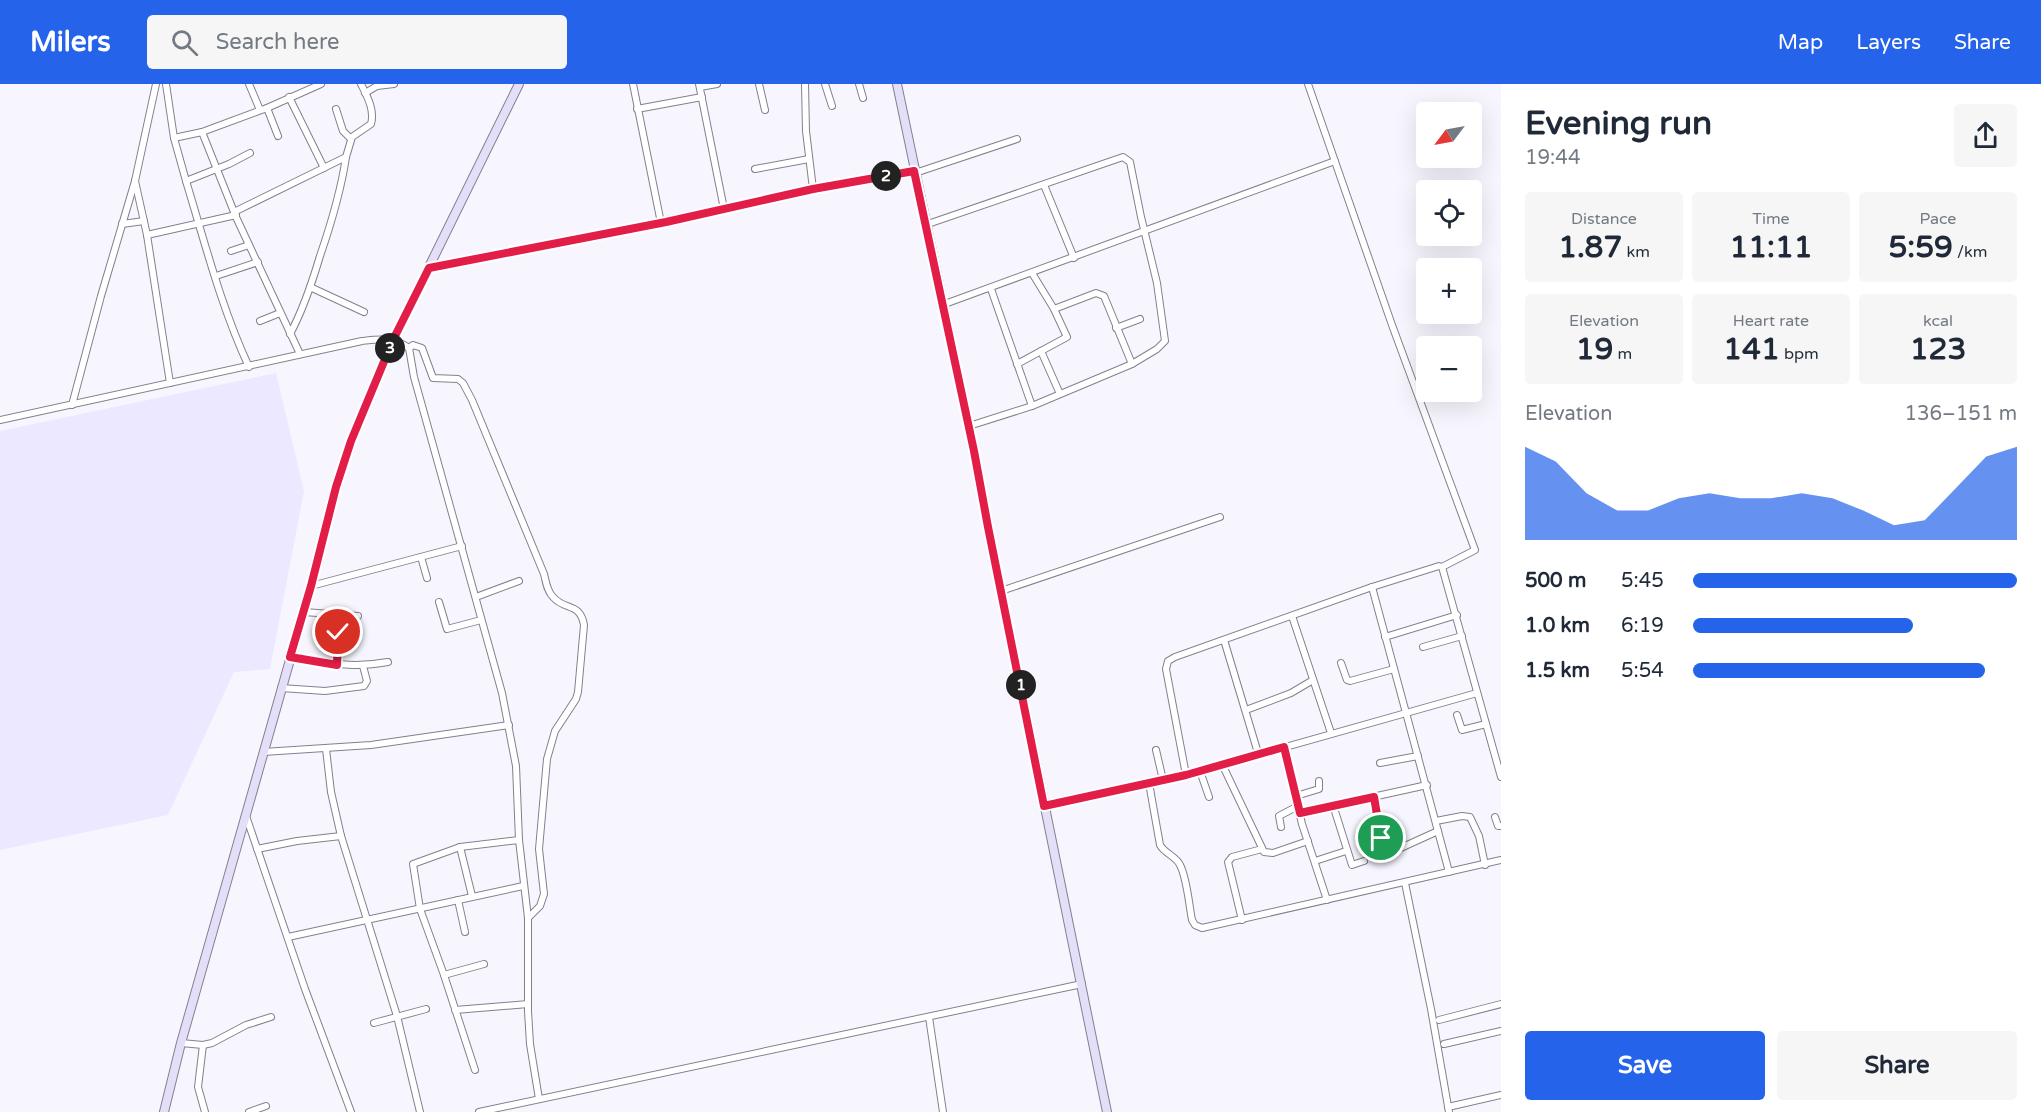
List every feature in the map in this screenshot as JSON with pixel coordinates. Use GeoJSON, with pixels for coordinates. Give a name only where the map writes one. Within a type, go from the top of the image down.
{"type":"FeatureCollection","features":[{"type":"Feature","properties":{"kind":"main road"},"geometry":{"type":"LineString","coordinates":[[165,1112],[181,1043],[348,449],[391,340],[519,84]]}},
{"type":"Feature","properties":{"kind":"main road"},"geometry":{"type":"LineString","coordinates":[[897,84],[969,426],[1107,1112]]}},
{"type":"Feature","properties":{"kind":"street"},"geometry":{"type":"LineString","coordinates":[[72,405],[135,181],[156,84]]}},
{"type":"Feature","properties":{"kind":"street"},"geometry":{"type":"LineString","coordinates":[[165,84],[174,138],[197,223],[231,326],[249,367]]}},
{"type":"Feature","properties":{"kind":"street"},"geometry":{"type":"LineString","coordinates":[[249,84],[278,136]]}},
{"type":"Feature","properties":{"kind":"street"},"geometry":{"type":"LineString","coordinates":[[299,84],[302,92]]}},
{"type":"Feature","properties":{"kind":"street"},"geometry":{"type":"LineString","coordinates":[[174,138],[202,132],[321,84]]}},
{"type":"Feature","properties":{"kind":"street"},"geometry":{"type":"LineString","coordinates":[[290,334],[310,287],[338,198],[351,139],[371,124],[372,111],[361,84]]}},
{"type":"Feature","properties":{"kind":"street"},"geometry":{"type":"LineString","coordinates":[[365,93],[377,86],[394,84]]}},
{"type":"Feature","properties":{"kind":"street"},"geometry":{"type":"LineString","coordinates":[[633,84],[660,223]]}},
{"type":"Feature","properties":{"kind":"street"},"geometry":{"type":"LineString","coordinates":[[717,84],[700,86],[724,209]]}},
{"type":"Feature","properties":{"kind":"street"},"geometry":{"type":"LineString","coordinates":[[759,84],[765,110]]}},
{"type":"Feature","properties":{"kind":"street"},"geometry":{"type":"LineString","coordinates":[[805,84],[813,189]]}},
{"type":"Feature","properties":{"kind":"street"},"geometry":{"type":"LineString","coordinates":[[825,84],[832,106]]}},
{"type":"Feature","properties":{"kind":"street"},"geometry":{"type":"LineString","coordinates":[[859,84],[863,98]]}},
{"type":"Feature","properties":{"kind":"street"},"geometry":{"type":"LineString","coordinates":[[1186,775],[1167,661],[1372,587],[1437,566],[1442,567],[1475,550],[1392,325],[1308,84]]}},
{"type":"Feature","properties":{"kind":"street"},"geometry":{"type":"LineString","coordinates":[[289,97],[324,168]]}},
{"type":"Feature","properties":{"kind":"street"},"geometry":{"type":"LineString","coordinates":[[638,109],[702,97]]}},
{"type":"Feature","properties":{"kind":"street"},"geometry":{"type":"LineString","coordinates":[[336,109],[344,130],[351,139]]}},
{"type":"Feature","properties":{"kind":"street"},"geometry":{"type":"LineString","coordinates":[[202,132],[235,214],[300,354]]}},
{"type":"Feature","properties":{"kind":"street"},"geometry":{"type":"LineString","coordinates":[[429,268],[660,223],[813,189],[914,172],[1017,139]]}},
{"type":"Feature","properties":{"kind":"street"},"geometry":{"type":"LineString","coordinates":[[186,181],[250,153]]}},
{"type":"Feature","properties":{"kind":"street"},"geometry":{"type":"LineString","coordinates":[[147,235],[235,214],[346,157]]}},
{"type":"Feature","properties":{"kind":"street"},"geometry":{"type":"LineString","coordinates":[[925,225],[1123,157],[1128,158],[1130,162],[1157,283],[1165,341],[1157,349],[1132,364],[1032,406],[969,426]]}},
{"type":"Feature","properties":{"kind":"street"},"geometry":{"type":"LineString","coordinates":[[755,169],[809,159]]}},
{"type":"Feature","properties":{"kind":"street"},"geometry":{"type":"LineString","coordinates":[[942,305],[991,289],[1335,161]]}},
{"type":"Feature","properties":{"kind":"street"},"geometry":{"type":"LineString","coordinates":[[135,181],[147,235],[170,383]]}},
{"type":"Feature","properties":{"kind":"street"},"geometry":{"type":"LineString","coordinates":[[1044,185],[1074,258]]}},
{"type":"Feature","properties":{"kind":"street"},"geometry":{"type":"LineString","coordinates":[[122,224],[144,221]]}},
{"type":"Feature","properties":{"kind":"street"},"geometry":{"type":"LineString","coordinates":[[231,251],[249,245]]}},
{"type":"Feature","properties":{"kind":"street"},"geometry":{"type":"LineString","coordinates":[[216,276],[258,262]]}},
{"type":"Feature","properties":{"kind":"street"},"geometry":{"type":"LineString","coordinates":[[1017,364],[1067,337],[1054,309],[1032,273]]}},
{"type":"Feature","properties":{"kind":"street"},"geometry":{"type":"LineString","coordinates":[[310,287],[364,312]]}},
{"type":"Feature","properties":{"kind":"street"},"geometry":{"type":"LineString","coordinates":[[991,289],[1032,406]]}},
{"type":"Feature","properties":{"kind":"street"},"geometry":{"type":"LineString","coordinates":[[1054,309],[1098,293],[1104,296],[1132,364]]}},
{"type":"Feature","properties":{"kind":"street"},"geometry":{"type":"LineString","coordinates":[[260,321],[280,313]]}},
{"type":"Feature","properties":{"kind":"street"},"geometry":{"type":"LineString","coordinates":[[1116,328],[1140,319]]}},
{"type":"Feature","properties":{"kind":"street"},"geometry":{"type":"LineString","coordinates":[[0,420],[300,354],[381,339],[402,342],[409,348],[414,377],[476,597],[509,726],[516,766],[519,840],[528,918],[530,1044],[539,1099]]}},
{"type":"Feature","properties":{"kind":"street"},"geometry":{"type":"LineString","coordinates":[[409,348],[413,345],[422,348],[433,378],[456,378],[463,383],[544,574],[548,590],[559,603],[577,610],[583,618],[578,692],[576,699],[555,730],[547,759],[539,849],[544,894],[540,906],[528,918]]}},
{"type":"Feature","properties":{"kind":"street"},"geometry":{"type":"LineString","coordinates":[[1041,351],[1060,394]]}},
{"type":"Feature","properties":{"kind":"street"},"geometry":{"type":"LineString","coordinates":[[1001,591],[1220,518]]}},
{"type":"Feature","properties":{"kind":"street"},"geometry":{"type":"LineString","coordinates":[[311,586],[462,546]]}},
{"type":"Feature","properties":{"kind":"street"},"geometry":{"type":"LineString","coordinates":[[421,557],[427,578]]}},
{"type":"Feature","properties":{"kind":"street"},"geometry":{"type":"LineString","coordinates":[[1442,567],[1501,777]]}},
{"type":"Feature","properties":{"kind":"street"},"geometry":{"type":"LineString","coordinates":[[476,597],[519,581]]}},
{"type":"Feature","properties":{"kind":"street"},"geometry":{"type":"LineString","coordinates":[[1372,587],[1449,872]]}},
{"type":"Feature","properties":{"kind":"street"},"geometry":{"type":"LineString","coordinates":[[439,602],[447,629],[481,620]]}},
{"type":"Feature","properties":{"kind":"street"},"geometry":{"type":"LineString","coordinates":[[304,612],[358,616]]}},
{"type":"Feature","properties":{"kind":"street"},"geometry":{"type":"LineString","coordinates":[[1385,637],[1457,615]]}},
{"type":"Feature","properties":{"kind":"street"},"geometry":{"type":"LineString","coordinates":[[1292,616],[1330,733]]}},
{"type":"Feature","properties":{"kind":"street"},"geometry":{"type":"LineString","coordinates":[[337,665],[338,632]]}},
{"type":"Feature","properties":{"kind":"street"},"geometry":{"type":"LineString","coordinates":[[1423,647],[1462,636]]}},
{"type":"Feature","properties":{"kind":"street"},"geometry":{"type":"LineString","coordinates":[[1224,640],[1258,753]]}},
{"type":"Feature","properties":{"kind":"street"},"geometry":{"type":"LineString","coordinates":[[290,657],[337,665],[363,666],[388,662]]}},
{"type":"Feature","properties":{"kind":"street"},"geometry":{"type":"LineString","coordinates":[[1341,663],[1347,680],[1350,681],[1394,669]]}},
{"type":"Feature","properties":{"kind":"street"},"geometry":{"type":"LineString","coordinates":[[282,687],[325,691],[364,686],[367,681],[363,666]]}},
{"type":"Feature","properties":{"kind":"street"},"geometry":{"type":"LineString","coordinates":[[1246,710],[1291,693],[1312,681]]}},
{"type":"Feature","properties":{"kind":"street"},"geometry":{"type":"LineString","coordinates":[[1044,806],[1186,775],[1477,693]]}},
{"type":"Feature","properties":{"kind":"street"},"geometry":{"type":"LineString","coordinates":[[1457,715],[1461,730],[1486,724]]}},
{"type":"Feature","properties":{"kind":"street"},"geometry":{"type":"LineString","coordinates":[[264,752],[326,749],[425,739],[509,726]]}},
{"type":"Feature","properties":{"kind":"street"},"geometry":{"type":"LineString","coordinates":[[1284,747],[1299,810],[1327,900]]}},
{"type":"Feature","properties":{"kind":"street"},"geometry":{"type":"LineString","coordinates":[[326,749],[341,836],[397,1016],[420,1112]]}},
{"type":"Feature","properties":{"kind":"street"},"geometry":{"type":"LineString","coordinates":[[1156,750],[1163,780]]}},
{"type":"Feature","properties":{"kind":"street"},"geometry":{"type":"LineString","coordinates":[[1380,763],[1418,756]]}},
{"type":"Feature","properties":{"kind":"street"},"geometry":{"type":"LineString","coordinates":[[1222,764],[1262,849],[1267,853],[1273,853],[1308,841]]}},
{"type":"Feature","properties":{"kind":"street"},"geometry":{"type":"LineString","coordinates":[[1200,771],[1209,797]]}},
{"type":"Feature","properties":{"kind":"street"},"geometry":{"type":"LineString","coordinates":[[1296,796],[1319,789],[1319,781]]}},
{"type":"Feature","properties":{"kind":"street"},"geometry":{"type":"LineString","coordinates":[[1149,783],[1160,845],[1181,866],[1190,913],[1195,925],[1206,928],[1501,860]]}},
{"type":"Feature","properties":{"kind":"street"},"geometry":{"type":"LineString","coordinates":[[1281,827],[1279,816],[1299,810],[1426,785]]}},
{"type":"Feature","properties":{"kind":"street"},"geometry":{"type":"LineString","coordinates":[[1374,797],[1381,838],[1387,849],[1394,851],[1438,831]]}},
{"type":"Feature","properties":{"kind":"street"},"geometry":{"type":"LineString","coordinates":[[1333,805],[1352,865],[1364,861]]}},
{"type":"Feature","properties":{"kind":"street"},"geometry":{"type":"LineString","coordinates":[[246,815],[256,849],[351,1112]]}},
{"type":"Feature","properties":{"kind":"street"},"geometry":{"type":"LineString","coordinates":[[1436,821],[1462,816],[1470,817],[1479,836],[1485,865]]}},
{"type":"Feature","properties":{"kind":"street"},"geometry":{"type":"LineString","coordinates":[[1495,817],[1498,826],[1501,826]]}},
{"type":"Feature","properties":{"kind":"street"},"geometry":{"type":"LineString","coordinates":[[256,849],[341,836]]}},
{"type":"Feature","properties":{"kind":"street"},"geometry":{"type":"LineString","coordinates":[[476,1070],[420,909],[412,864],[460,847],[519,840]]}},
{"type":"Feature","properties":{"kind":"street"},"geometry":{"type":"LineString","coordinates":[[460,847],[472,896]]}},
{"type":"Feature","properties":{"kind":"street"},"geometry":{"type":"LineString","coordinates":[[1242,920],[1228,862],[1232,857],[1262,849]]}},
{"type":"Feature","properties":{"kind":"street"},"geometry":{"type":"LineString","coordinates":[[1315,861],[1346,851]]}},
{"type":"Feature","properties":{"kind":"street"},"geometry":{"type":"LineString","coordinates":[[1405,883],[1431,1009],[1448,1110],[1501,1095]]}},
{"type":"Feature","properties":{"kind":"street"},"geometry":{"type":"LineString","coordinates":[[288,937],[523,886]]}},
{"type":"Feature","properties":{"kind":"street"},"geometry":{"type":"LineString","coordinates":[[458,900],[465,932]]}},
{"type":"Feature","properties":{"kind":"street"},"geometry":{"type":"LineString","coordinates":[[444,975],[484,964]]}},
{"type":"Feature","properties":{"kind":"street"},"geometry":{"type":"LineString","coordinates":[[479,1112],[1082,984]]}},
{"type":"Feature","properties":{"kind":"street"},"geometry":{"type":"LineString","coordinates":[[455,1010],[528,1004]]}},
{"type":"Feature","properties":{"kind":"street"},"geometry":{"type":"LineString","coordinates":[[1439,1020],[1501,1004]]}},
{"type":"Feature","properties":{"kind":"street"},"geometry":{"type":"LineString","coordinates":[[374,1023],[426,1009]]}},
{"type":"Feature","properties":{"kind":"street"},"geometry":{"type":"LineString","coordinates":[[181,1043],[203,1045],[212,1043],[246,1025],[271,1017]]}},
{"type":"Feature","properties":{"kind":"street"},"geometry":{"type":"LineString","coordinates":[[929,1017],[943,1112]]}},
{"type":"Feature","properties":{"kind":"street"},"geometry":{"type":"LineString","coordinates":[[1444,1044],[1501,1031]]}},
{"type":"Feature","properties":{"kind":"street"},"geometry":{"type":"LineString","coordinates":[[203,1045],[198,1087],[205,1112]]}},
{"type":"Feature","properties":{"kind":"street"},"geometry":{"type":"LineString","coordinates":[[249,1112],[266,1106]]}},
{"type":"Feature","properties":{"kind":"shaded area"},"geometry":{"type":"Polygon","coordinates":[[[276,373],[304,491],[270,669],[234,672],[168,815],[0,850],[0,431],[276,373]]]}},
{"type":"Feature","properties":{"kind":"route"},"geometry":{"type":"LineString","coordinates":[[338,632],[337,665],[290,657],[336,487],[351,441],[393,340],[429,268],[666,222],[813,189],[914,171],[974,451],[1044,806],[1186,775],[1284,747],[1300,813],[1374,797],[1381,838]]}}]}
